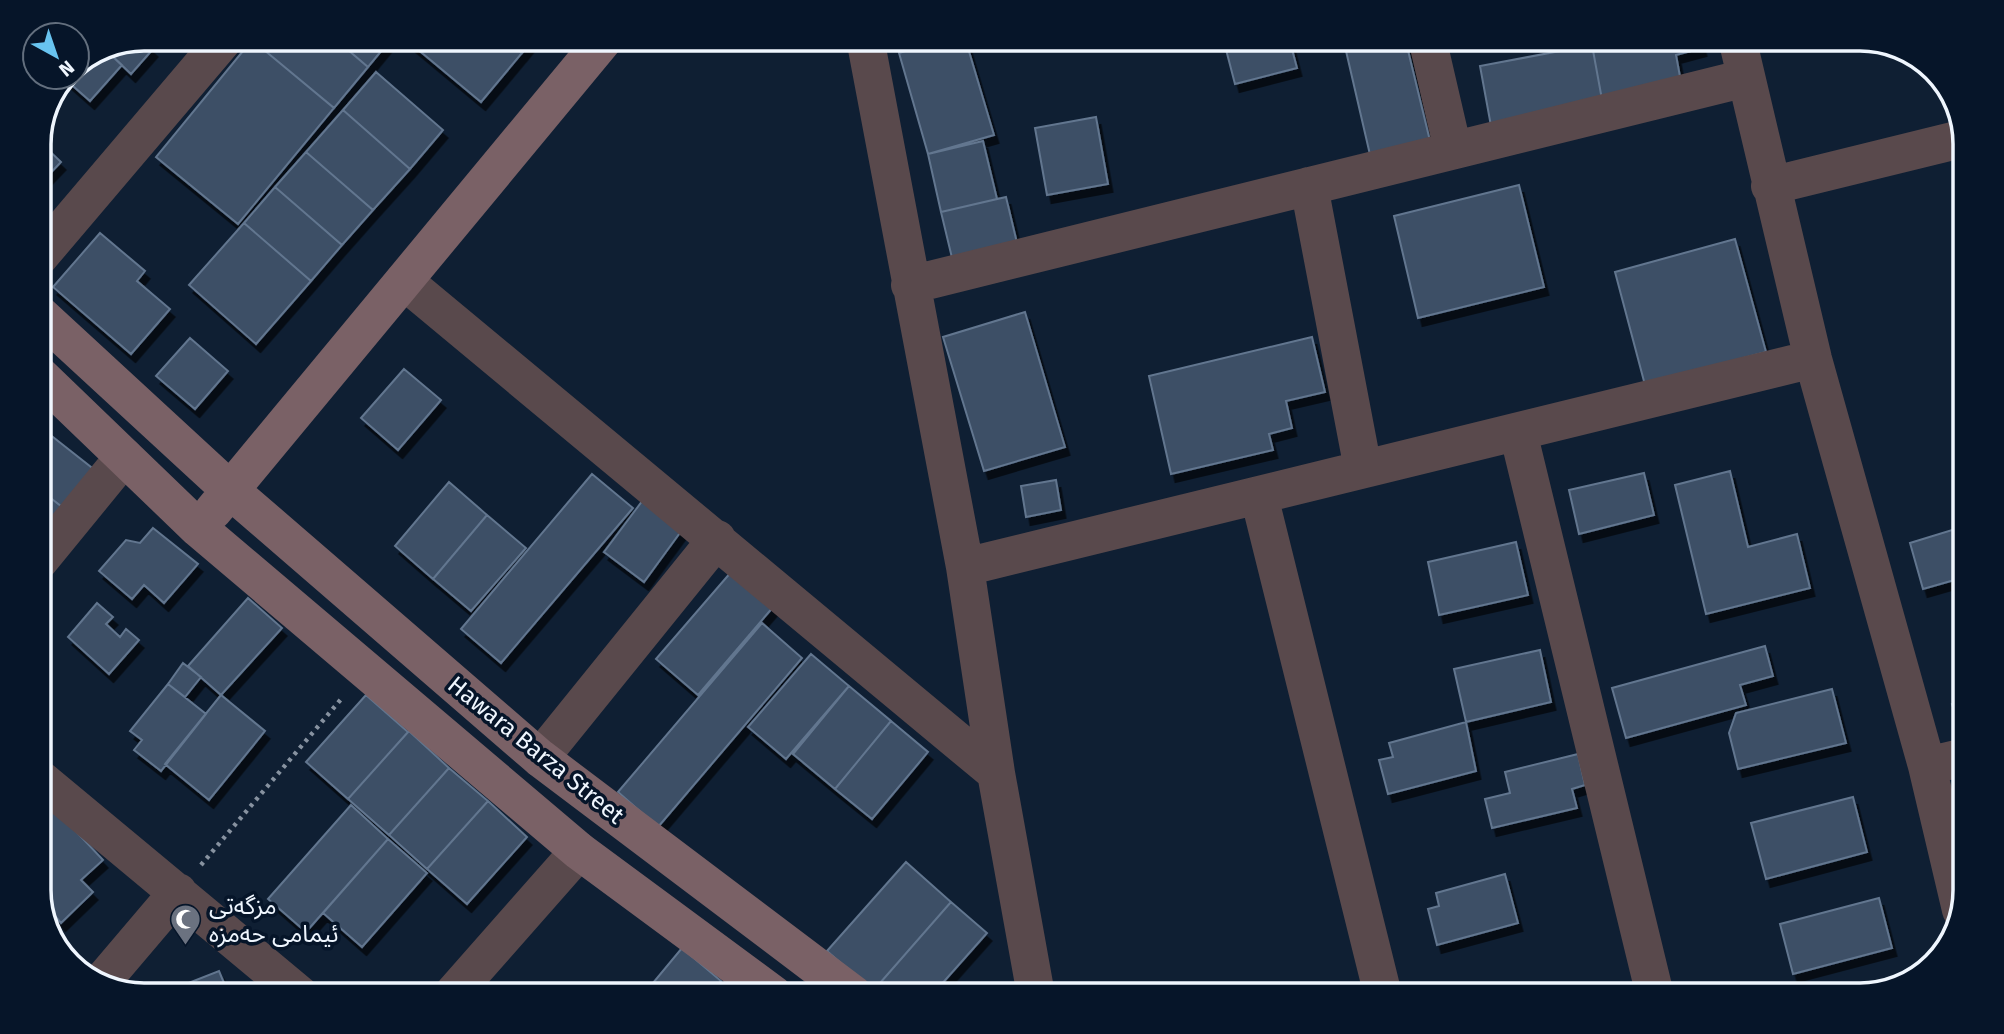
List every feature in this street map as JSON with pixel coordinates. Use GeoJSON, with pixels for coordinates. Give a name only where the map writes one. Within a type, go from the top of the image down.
{"type":"FeatureCollection","features":[{"type":"Feature","properties":{"kind":"street"},"geometry":{"type":"LineString","coordinates":[[51,243],[214,51]]}},
{"type":"Feature","properties":{"kind":"street"},"geometry":{"type":"LineString","coordinates":[[198,528],[594,51]]}},
{"type":"Feature","properties":{"kind":"street"},"geometry":{"type":"LineString","coordinates":[[867,51],[965,567],[996,773],[1034,983]]}},
{"type":"Feature","properties":{"kind":"street"},"geometry":{"type":"LineString","coordinates":[[1430,51],[1453,150]]}},
{"type":"Feature","properties":{"kind":"street"},"geometry":{"type":"LineString","coordinates":[[1740,51],[1812,359],[1927,766],[1953,876]]}},
{"type":"Feature","properties":{"kind":"street"},"geometry":{"type":"LineString","coordinates":[[910,285],[1746,78]]}},
{"type":"Feature","properties":{"kind":"street"},"geometry":{"type":"LineString","coordinates":[[1770,186],[1953,141]]}},
{"type":"Feature","properties":{"kind":"street"},"geometry":{"type":"LineString","coordinates":[[1309,186],[1363,470]]}},
{"type":"Feature","properties":{"kind":"street"},"geometry":{"type":"LineString","coordinates":[[404,281],[996,773]]}},
{"type":"Feature","properties":{"kind":"street","name":"Hawara Barza Street"},"geometry":{"type":"LineString","coordinates":[[51,325],[230,490],[540,758],[836,983]]}},
{"type":"Feature","properties":{"kind":"street"},"geometry":{"type":"LineString","coordinates":[[965,567],[1812,359]]}},
{"type":"Feature","properties":{"kind":"street","name":"Hawara Barza Street"},"geometry":{"type":"LineString","coordinates":[[51,387],[198,528],[579,851],[757,983]]}},
{"type":"Feature","properties":{"kind":"street"},"geometry":{"type":"LineString","coordinates":[[1518,432],[1652,983]]}},
{"type":"Feature","properties":{"kind":"street"},"geometry":{"type":"LineString","coordinates":[[51,546],[124,457]]}},
{"type":"Feature","properties":{"kind":"street"},"geometry":{"type":"LineString","coordinates":[[1259,496],[1380,983]]}},
{"type":"Feature","properties":{"kind":"street"},"geometry":{"type":"LineString","coordinates":[[540,758],[717,539]]}},
{"type":"Feature","properties":{"kind":"street"},"geometry":{"type":"LineString","coordinates":[[1927,766],[1953,760]]}},
{"type":"Feature","properties":{"kind":"street"},"geometry":{"type":"LineString","coordinates":[[51,788],[285,983]]}},
{"type":"Feature","properties":{"kind":"street"},"geometry":{"type":"LineString","coordinates":[[463,983],[579,851]]}},
{"type":"Feature","properties":{"kind":"street"},"geometry":{"type":"LineString","coordinates":[[107,975],[178,892]]}},
{"type":"Feature","properties":{"kind":"path"},"geometry":{"type":"LineString","coordinates":[[178,892],[365,670]]}},
{"type":"Feature","properties":{"kind":"building"},"geometry":{"type":"Polygon","coordinates":[[[151,51],[131,74],[113,57],[151,51]]]}},
{"type":"Feature","properties":{"kind":"building"},"geometry":{"type":"Polygon","coordinates":[[[243,51],[265,51],[334,108],[238,224],[156,157],[243,51]]]}},
{"type":"Feature","properties":{"kind":"building"},"geometry":{"type":"Polygon","coordinates":[[[265,51],[349,51],[368,67],[334,108],[265,51]]]}},
{"type":"Feature","properties":{"kind":"building"},"geometry":{"type":"Polygon","coordinates":[[[349,51],[381,51],[368,67],[349,51]]]}},
{"type":"Feature","properties":{"kind":"building"},"geometry":{"type":"Polygon","coordinates":[[[420,51],[520,51],[522,53],[481,102],[420,51]]]}},
{"type":"Feature","properties":{"kind":"building"},"geometry":{"type":"Polygon","coordinates":[[[969,51],[994,135],[928,154],[899,53],[969,51]]]}},
{"type":"Feature","properties":{"kind":"building"},"geometry":{"type":"Polygon","coordinates":[[[1226,51],[1292,51],[1297,68],[1235,84],[1226,51]]]}},
{"type":"Feature","properties":{"kind":"building"},"geometry":{"type":"Polygon","coordinates":[[[1346,51],[1408,51],[1431,145],[1371,159],[1346,51]]]}},
{"type":"Feature","properties":{"kind":"building"},"geometry":{"type":"Polygon","coordinates":[[[1560,51],[1593,51],[1603,105],[1491,126],[1480,66],[1560,51]]]}},
{"type":"Feature","properties":{"kind":"building"},"geometry":{"type":"Polygon","coordinates":[[[1593,51],[1691,51],[1676,55],[1681,82],[1603,105],[1593,51]]]}},
{"type":"Feature","properties":{"kind":"building"},"geometry":{"type":"Polygon","coordinates":[[[113,56],[122,65],[90,101],[79,91],[91,91],[91,68],[97,63],[113,56]]]}},
{"type":"Feature","properties":{"kind":"building"},"geometry":{"type":"Polygon","coordinates":[[[376,72],[443,130],[410,169],[343,110],[376,72]]]}},
{"type":"Feature","properties":{"kind":"building"},"geometry":{"type":"Polygon","coordinates":[[[343,110],[410,169],[373,210],[306,152],[343,110]]]}},
{"type":"Feature","properties":{"kind":"building"},"geometry":{"type":"Polygon","coordinates":[[[1096,117],[1108,184],[1047,195],[1035,128],[1096,117]]]}},
{"type":"Feature","properties":{"kind":"building"},"geometry":{"type":"Polygon","coordinates":[[[983,141],[997,199],[941,212],[928,154],[983,141]]]}},
{"type":"Feature","properties":{"kind":"building"},"geometry":{"type":"Polygon","coordinates":[[[51,152],[61,162],[51,172],[51,152]]]}},
{"type":"Feature","properties":{"kind":"building"},"geometry":{"type":"Polygon","coordinates":[[[306,152],[373,210],[342,245],[275,187],[306,152]]]}},
{"type":"Feature","properties":{"kind":"building"},"geometry":{"type":"Polygon","coordinates":[[[1519,185],[1544,287],[1418,318],[1394,216],[1519,185]]]}},
{"type":"Feature","properties":{"kind":"building"},"geometry":{"type":"Polygon","coordinates":[[[275,187],[342,245],[311,281],[244,223],[275,187]]]}},
{"type":"Feature","properties":{"kind":"building"},"geometry":{"type":"Polygon","coordinates":[[[1006,197],[1018,247],[953,262],[941,212],[1006,197]]]}},
{"type":"Feature","properties":{"kind":"building"},"geometry":{"type":"Polygon","coordinates":[[[244,223],[311,281],[256,344],[189,285],[244,223]]]}},
{"type":"Feature","properties":{"kind":"building"},"geometry":{"type":"Polygon","coordinates":[[[100,233],[145,271],[137,281],[170,309],[131,354],[53,287],[100,233]]]}},
{"type":"Feature","properties":{"kind":"building"},"geometry":{"type":"Polygon","coordinates":[[[1735,239],[1766,352],[1645,385],[1615,272],[1735,239]]]}},
{"type":"Feature","properties":{"kind":"building"},"geometry":{"type":"Polygon","coordinates":[[[1025,312],[1065,447],[984,471],[943,337],[1025,312]]]}},
{"type":"Feature","properties":{"kind":"building"},"geometry":{"type":"Polygon","coordinates":[[[1312,337],[1325,392],[1286,401],[1292,428],[1269,434],[1273,450],[1171,474],[1149,376],[1312,337]]]}},
{"type":"Feature","properties":{"kind":"building"},"geometry":{"type":"Polygon","coordinates":[[[190,338],[228,371],[195,409],[156,376],[190,338]]]}},
{"type":"Feature","properties":{"kind":"building"},"geometry":{"type":"Polygon","coordinates":[[[404,369],[441,400],[398,450],[361,418],[404,369]]]}},
{"type":"Feature","properties":{"kind":"building"},"geometry":{"type":"Polygon","coordinates":[[[51,435],[96,471],[66,510],[51,498],[51,435]]]}},
{"type":"Feature","properties":{"kind":"building"},"geometry":{"type":"Polygon","coordinates":[[[1730,471],[1748,547],[1797,534],[1810,588],[1706,614],[1675,485],[1730,471]]]}},
{"type":"Feature","properties":{"kind":"building"},"geometry":{"type":"Polygon","coordinates":[[[1644,473],[1654,515],[1579,534],[1569,490],[1644,473]]]}},
{"type":"Feature","properties":{"kind":"building"},"geometry":{"type":"Polygon","coordinates":[[[592,474],[633,508],[501,663],[461,629],[592,474]]]}},
{"type":"Feature","properties":{"kind":"building"},"geometry":{"type":"Polygon","coordinates":[[[1056,480],[1061,510],[1026,517],[1021,486],[1056,480]]]}},
{"type":"Feature","properties":{"kind":"building"},"geometry":{"type":"Polygon","coordinates":[[[449,482],[487,515],[433,579],[395,546],[449,482]]]}},
{"type":"Feature","properties":{"kind":"building"},"geometry":{"type":"Polygon","coordinates":[[[51,498],[66,510],[54,525],[51,522],[51,498]]]}},
{"type":"Feature","properties":{"kind":"building"},"geometry":{"type":"Polygon","coordinates":[[[643,500],[682,530],[644,582],[604,552],[643,500]]]}},
{"type":"Feature","properties":{"kind":"building"},"geometry":{"type":"Polygon","coordinates":[[[487,515],[526,548],[471,611],[433,579],[487,515]]]}},
{"type":"Feature","properties":{"kind":"building"},"geometry":{"type":"Polygon","coordinates":[[[153,528],[198,564],[164,603],[144,585],[132,599],[99,571],[126,540],[140,543],[153,528]]]}},
{"type":"Feature","properties":{"kind":"building"},"geometry":{"type":"Polygon","coordinates":[[[1953,530],[1953,580],[1923,589],[1910,543],[1953,530]]]}},
{"type":"Feature","properties":{"kind":"building"},"geometry":{"type":"Polygon","coordinates":[[[1516,542],[1528,595],[1439,615],[1428,562],[1516,542]]]}},
{"type":"Feature","properties":{"kind":"building"},"geometry":{"type":"Polygon","coordinates":[[[732,571],[774,606],[698,695],[656,659],[732,571]]]}},
{"type":"Feature","properties":{"kind":"building"},"geometry":{"type":"Polygon","coordinates":[[[248,598],[282,628],[221,695],[188,666],[248,598]]]}},
{"type":"Feature","properties":{"kind":"building"},"geometry":{"type":"Polygon","coordinates":[[[97,603],[113,617],[106,624],[120,637],[126,629],[139,640],[109,674],[68,637],[97,603]]]}},
{"type":"Feature","properties":{"kind":"building"},"geometry":{"type":"Polygon","coordinates":[[[762,623],[802,658],[658,827],[618,792],[762,623]]]}},
{"type":"Feature","properties":{"kind":"building"},"geometry":{"type":"Polygon","coordinates":[[[1765,646],[1773,676],[1740,685],[1746,705],[1626,738],[1612,688],[1765,646]]]}},
{"type":"Feature","properties":{"kind":"building"},"geometry":{"type":"Polygon","coordinates":[[[1540,650],[1551,702],[1466,722],[1454,669],[1540,650]]]}},
{"type":"Feature","properties":{"kind":"building"},"geometry":{"type":"Polygon","coordinates":[[[811,654],[849,686],[786,759],[748,727],[811,654]]]}},
{"type":"Feature","properties":{"kind":"building"},"geometry":{"type":"Polygon","coordinates":[[[183,663],[201,677],[185,697],[168,684],[183,663]]]}},
{"type":"Feature","properties":{"kind":"building"},"geometry":{"type":"Polygon","coordinates":[[[168,684],[206,714],[161,771],[134,750],[142,740],[130,731],[168,684]]]}},
{"type":"Feature","properties":{"kind":"building"},"geometry":{"type":"Polygon","coordinates":[[[849,686],[891,721],[835,789],[793,754],[849,686]]]}},
{"type":"Feature","properties":{"kind":"building"},"geometry":{"type":"Polygon","coordinates":[[[1832,689],[1846,743],[1738,769],[1729,733],[1736,713],[1832,689]]]}},
{"type":"Feature","properties":{"kind":"building"},"geometry":{"type":"Polygon","coordinates":[[[221,695],[265,731],[209,800],[165,764],[221,695]]]}},
{"type":"Feature","properties":{"kind":"building"},"geometry":{"type":"Polygon","coordinates":[[[366,695],[408,732],[348,799],[306,762],[366,695]]]}},
{"type":"Feature","properties":{"kind":"building"},"geometry":{"type":"Polygon","coordinates":[[[891,721],[928,752],[872,819],[835,789],[891,721]]]}},
{"type":"Feature","properties":{"kind":"building"},"geometry":{"type":"Polygon","coordinates":[[[1466,722],[1476,771],[1388,794],[1379,760],[1393,757],[1389,743],[1466,722]]]}},
{"type":"Feature","properties":{"kind":"building"},"geometry":{"type":"Polygon","coordinates":[[[409,731],[449,768],[389,835],[348,799],[409,731]]]}},
{"type":"Feature","properties":{"kind":"building"},"geometry":{"type":"Polygon","coordinates":[[[1578,754],[1585,785],[1572,789],[1577,808],[1492,828],[1485,799],[1510,793],[1505,772],[1578,754]]]}},
{"type":"Feature","properties":{"kind":"building"},"geometry":{"type":"Polygon","coordinates":[[[449,768],[488,801],[427,869],[389,835],[449,768]]]}},
{"type":"Feature","properties":{"kind":"building"},"geometry":{"type":"Polygon","coordinates":[[[1853,797],[1867,852],[1766,879],[1751,823],[1853,797]]]}},
{"type":"Feature","properties":{"kind":"building"},"geometry":{"type":"Polygon","coordinates":[[[488,801],[527,837],[467,904],[427,869],[488,801]]]}},
{"type":"Feature","properties":{"kind":"building"},"geometry":{"type":"Polygon","coordinates":[[[51,805],[103,860],[81,880],[93,892],[61,923],[55,916],[51,896],[51,805]]]}},
{"type":"Feature","properties":{"kind":"building"},"geometry":{"type":"Polygon","coordinates":[[[351,805],[388,839],[306,932],[268,899],[351,805]]]}},
{"type":"Feature","properties":{"kind":"building"},"geometry":{"type":"Polygon","coordinates":[[[388,839],[427,873],[362,947],[323,913],[388,839]]]}},
{"type":"Feature","properties":{"kind":"building"},"geometry":{"type":"Polygon","coordinates":[[[906,862],[951,902],[880,983],[864,983],[827,951],[906,862]]]}},
{"type":"Feature","properties":{"kind":"building"},"geometry":{"type":"Polygon","coordinates":[[[1505,874],[1518,923],[1437,945],[1428,909],[1439,906],[1436,893],[1505,874]]]}},
{"type":"Feature","properties":{"kind":"building"},"geometry":{"type":"Polygon","coordinates":[[[1879,898],[1892,948],[1793,974],[1780,924],[1879,898]]]}},
{"type":"Feature","properties":{"kind":"building"},"geometry":{"type":"Polygon","coordinates":[[[951,902],[987,933],[943,983],[880,983],[951,902]]]}},
{"type":"Feature","properties":{"kind":"building"},"geometry":{"type":"Polygon","coordinates":[[[682,948],[721,981],[719,983],[653,983],[682,948]]]}},
{"type":"Feature","properties":{"kind":"building"},"geometry":{"type":"Polygon","coordinates":[[[219,971],[224,983],[188,983],[219,971]]]}},
{"type":"Feature","properties":{"kind":"place","name":"مزگەتی ئیمامی حەمزە"},"geometry":{"type":"Point","coordinates":[186,947]}}]}
